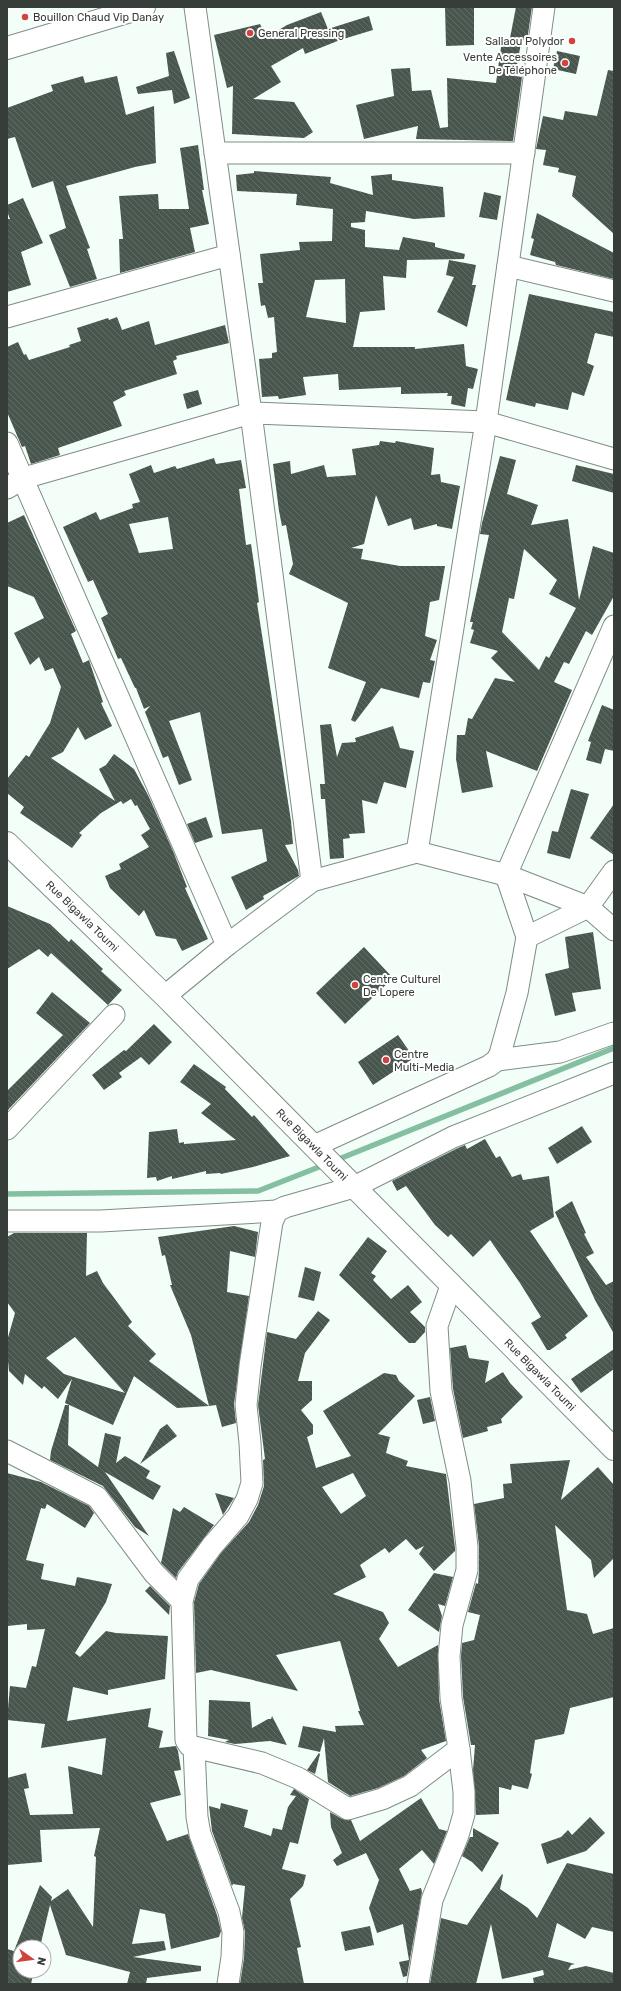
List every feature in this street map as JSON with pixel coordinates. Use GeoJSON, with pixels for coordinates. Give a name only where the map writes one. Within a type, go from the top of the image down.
{"type":"FeatureCollection","features":[{"type":"Feature","properties":{"kind":"street"},"geometry":{"type":"LineString","coordinates":[[7,48],[144,7]]}},
{"type":"Feature","properties":{"kind":"street"},"geometry":{"type":"LineString","coordinates":[[195,7],[251,413],[312,881]]}},
{"type":"Feature","properties":{"kind":"street"},"geometry":{"type":"LineString","coordinates":[[417,852],[486,422],[544,7]]}},
{"type":"Feature","properties":{"kind":"street"},"geometry":{"type":"LineString","coordinates":[[215,153],[524,153]]}},
{"type":"Feature","properties":{"kind":"street"},"geometry":{"type":"LineString","coordinates":[[7,317],[229,255]]}},
{"type":"Feature","properties":{"kind":"street"},"geometry":{"type":"LineString","coordinates":[[508,266],[614,291]]}},
{"type":"Feature","properties":{"kind":"street"},"geometry":{"type":"LineString","coordinates":[[15,483],[251,413],[486,422],[614,459]]}},
{"type":"Feature","properties":{"kind":"street"},"geometry":{"type":"LineString","coordinates":[[7,443],[15,483],[227,945]]}},
{"type":"Feature","properties":{"kind":"street"},"geometry":{"type":"LineString","coordinates":[[497,1060],[509,1027],[527,937],[506,875],[614,626]]}},
{"type":"Feature","properties":{"kind":"street","name":"Rue Bigawla Toumi"},"geometry":{"type":"LineString","coordinates":[[7,843],[165,996],[451,1286],[607,1435],[614,1449]]}},
{"type":"Feature","properties":{"kind":"street"},"geometry":{"type":"LineString","coordinates":[[165,996],[227,945],[312,881],[417,852],[506,875],[588,907],[614,930]]}},
{"type":"Feature","properties":{"kind":"street"},"geometry":{"type":"LineString","coordinates":[[527,937],[588,907],[614,871]]}},
{"type":"Feature","properties":{"kind":"street"},"geometry":{"type":"LineString","coordinates":[[7,1129],[114,1015]]}},
{"type":"Feature","properties":{"kind":"street"},"geometry":{"type":"LineString","coordinates":[[318,1150],[489,1066],[497,1060],[560,1052],[614,1033]]}},
{"type":"Feature","properties":{"kind":"street"},"geometry":{"type":"LineString","coordinates":[[7,1220],[101,1221],[277,1211],[285,1206],[350,1184],[453,1137],[614,1073]]}},
{"type":"Feature","properties":{"kind":"street"},"geometry":{"type":"LineString","coordinates":[[277,1211],[272,1222],[250,1366],[246,1405],[252,1483],[247,1499],[238,1516],[212,1546],[188,1579],[182,1601],[186,1740],[189,1745],[194,1747],[262,1763],[298,1778],[348,1809],[382,1799],[410,1786],[459,1749]]}},
{"type":"Feature","properties":{"kind":"street"},"geometry":{"type":"LineString","coordinates":[[418,1984],[432,1900],[458,1835],[464,1814],[464,1792],[451,1698],[449,1656],[452,1626],[467,1570],[467,1547],[460,1481],[441,1391],[437,1326],[451,1286]]}},
{"type":"Feature","properties":{"kind":"street"},"geometry":{"type":"LineString","coordinates":[[7,1451],[97,1497],[154,1573],[182,1601]]}},
{"type":"Feature","properties":{"kind":"street"},"geometry":{"type":"LineString","coordinates":[[194,1747],[197,1817],[200,1834],[229,1912],[233,1932],[232,1956],[228,1984]]}},
{"type":"Feature","properties":{"kind":"building"},"geometry":{"type":"Polygon","coordinates":[[[445,7],[474,7],[474,45],[446,46],[445,7]]]}},
{"type":"Feature","properties":{"kind":"building"},"geometry":{"type":"Polygon","coordinates":[[[516,7],[532,7],[527,41],[510,38],[516,7]]]}},
{"type":"Feature","properties":{"kind":"building"},"geometry":{"type":"Polygon","coordinates":[[[321,12],[328,29],[369,16],[373,30],[340,40],[305,54],[303,48],[271,66],[281,82],[253,99],[294,102],[313,132],[304,138],[232,134],[233,86],[227,88],[214,35],[260,24],[267,37],[287,25],[321,12]]]}},
{"type":"Feature","properties":{"kind":"building"},"geometry":{"type":"Polygon","coordinates":[[[502,40],[521,43],[515,76],[522,77],[513,141],[416,139],[418,126],[364,139],[356,105],[394,96],[391,69],[410,68],[412,91],[431,90],[440,128],[448,127],[447,78],[496,83],[502,40]]]}},
{"type":"Feature","properties":{"kind":"building"},"geometry":{"type":"Polygon","coordinates":[[[174,51],[190,98],[174,104],[172,90],[138,94],[136,87],[169,76],[166,53],[174,51]]]}},
{"type":"Feature","properties":{"kind":"building"},"geometry":{"type":"Polygon","coordinates":[[[557,51],[580,56],[576,74],[553,69],[557,51]]]}},
{"type":"Feature","properties":{"kind":"building"},"geometry":{"type":"Polygon","coordinates":[[[608,70],[614,71],[614,234],[572,196],[576,176],[558,172],[559,168],[543,165],[546,150],[536,149],[543,116],[563,120],[565,111],[597,116],[608,70]]]}},
{"type":"Feature","properties":{"kind":"building"},"geometry":{"type":"Polygon","coordinates":[[[83,76],[85,83],[117,76],[126,115],[154,106],[156,163],[135,167],[66,186],[90,248],[87,249],[97,279],[70,287],[49,235],[66,228],[53,181],[32,188],[15,137],[7,139],[7,108],[53,91],[51,85],[83,76]]]}},
{"type":"Feature","properties":{"kind":"building"},"geometry":{"type":"Polygon","coordinates":[[[198,145],[204,190],[202,190],[209,224],[190,228],[195,252],[120,273],[119,239],[123,239],[119,196],[158,194],[159,209],[189,209],[180,148],[198,145]]]}},
{"type":"Feature","properties":{"kind":"building"},"geometry":{"type":"Polygon","coordinates":[[[254,171],[331,177],[330,183],[373,195],[371,176],[392,174],[392,180],[443,187],[445,217],[414,219],[366,211],[365,222],[351,223],[351,227],[365,230],[365,247],[399,250],[403,237],[435,243],[435,247],[465,254],[464,259],[407,260],[406,278],[383,276],[385,310],[360,312],[353,347],[415,347],[415,349],[464,344],[466,366],[478,369],[473,389],[468,388],[465,407],[451,404],[452,396],[447,396],[448,393],[401,394],[401,387],[339,390],[338,374],[303,377],[306,395],[279,399],[278,396],[262,397],[259,359],[272,358],[272,353],[277,352],[274,317],[268,318],[265,305],[261,306],[258,283],[263,283],[260,254],[300,250],[299,242],[332,241],[333,209],[296,205],[297,194],[237,191],[236,175],[254,173],[254,171]],[[345,279],[315,280],[306,317],[346,323],[345,279]]]}},
{"type":"Feature","properties":{"kind":"building"},"geometry":{"type":"Polygon","coordinates":[[[484,192],[501,196],[497,220],[479,217],[484,192]]]}},
{"type":"Feature","properties":{"kind":"building"},"geometry":{"type":"Polygon","coordinates":[[[23,198],[43,243],[21,252],[31,285],[7,292],[7,219],[10,219],[7,211],[7,205],[23,198]]]}},
{"type":"Feature","properties":{"kind":"building"},"geometry":{"type":"Polygon","coordinates":[[[537,213],[614,253],[614,279],[556,265],[555,262],[530,255],[534,239],[531,238],[537,213]]]}},
{"type":"Feature","properties":{"kind":"building"},"geometry":{"type":"Polygon","coordinates":[[[449,260],[476,265],[472,285],[476,285],[467,327],[437,312],[454,277],[446,275],[449,260]]]}},
{"type":"Feature","properties":{"kind":"building"},"geometry":{"type":"Polygon","coordinates":[[[529,294],[614,312],[614,337],[595,333],[587,363],[594,366],[584,396],[572,392],[568,410],[536,403],[535,407],[506,400],[529,294]]]}},
{"type":"Feature","properties":{"kind":"building"},"geometry":{"type":"Polygon","coordinates":[[[117,317],[122,330],[149,321],[155,345],[225,325],[229,343],[176,356],[177,359],[173,361],[177,374],[124,391],[126,395],[113,402],[122,426],[58,448],[60,455],[31,464],[25,446],[22,447],[7,412],[7,347],[18,342],[24,355],[26,354],[29,360],[70,347],[69,345],[81,341],[77,328],[108,318],[109,320],[117,317]]]}},
{"type":"Feature","properties":{"kind":"building"},"geometry":{"type":"Polygon","coordinates":[[[198,390],[202,404],[187,409],[183,394],[198,390]]]}},
{"type":"Feature","properties":{"kind":"building"},"geometry":{"type":"Polygon","coordinates":[[[380,441],[395,443],[396,441],[434,448],[431,475],[440,474],[441,482],[460,486],[452,529],[437,526],[437,524],[414,530],[411,518],[388,526],[376,495],[364,544],[351,548],[363,549],[361,559],[400,566],[445,566],[439,600],[430,602],[425,636],[437,640],[430,660],[435,661],[430,683],[423,682],[419,698],[381,688],[355,722],[351,720],[366,682],[328,668],[348,603],[289,574],[293,564],[286,525],[282,526],[279,511],[273,464],[290,461],[291,474],[324,465],[327,477],[356,475],[352,449],[379,445],[380,441]]]}},
{"type":"Feature","properties":{"kind":"building"},"geometry":{"type":"Polygon","coordinates":[[[500,456],[516,460],[507,494],[538,505],[531,525],[568,519],[579,600],[593,546],[614,553],[614,596],[592,635],[586,631],[569,664],[564,662],[554,682],[572,690],[537,771],[486,751],[493,787],[462,793],[456,759],[457,735],[465,735],[468,718],[472,719],[495,678],[515,682],[491,658],[498,651],[470,643],[474,630],[471,629],[473,622],[470,622],[489,535],[480,534],[500,456]],[[524,549],[514,599],[509,598],[502,632],[539,670],[546,656],[549,658],[576,608],[549,594],[557,580],[524,549]]]}},
{"type":"Feature","properties":{"kind":"building"},"geometry":{"type":"Polygon","coordinates":[[[214,458],[216,464],[241,460],[246,488],[239,489],[246,545],[251,544],[259,602],[257,603],[291,821],[293,844],[285,845],[298,870],[299,876],[263,896],[264,899],[246,910],[231,877],[267,861],[262,829],[222,834],[200,712],[169,721],[192,780],[179,785],[168,756],[163,758],[145,712],[150,706],[144,709],[136,688],[121,658],[118,659],[101,618],[108,614],[93,580],[88,582],[63,527],[96,512],[100,520],[133,508],[132,504],[140,502],[129,474],[151,465],[154,473],[175,466],[177,469],[214,458]],[[168,517],[129,524],[139,553],[173,549],[168,517]]]}},
{"type":"Feature","properties":{"kind":"building"},"geometry":{"type":"Polygon","coordinates":[[[576,465],[614,474],[614,493],[572,481],[576,465]]]}},
{"type":"Feature","properties":{"kind":"building"},"geometry":{"type":"Polygon","coordinates":[[[24,515],[76,631],[71,634],[83,663],[89,660],[103,702],[101,703],[112,726],[85,740],[78,727],[63,752],[51,758],[115,801],[99,769],[106,765],[114,754],[134,769],[148,795],[173,851],[187,887],[185,888],[208,939],[182,951],[176,939],[156,936],[144,910],[139,916],[110,888],[105,876],[121,869],[119,864],[149,847],[141,835],[150,829],[137,805],[135,806],[131,799],[123,804],[121,801],[101,813],[79,833],[82,835],[72,848],[20,813],[24,807],[7,793],[7,779],[26,755],[29,757],[50,723],[61,687],[53,668],[45,671],[39,657],[30,665],[14,633],[44,618],[34,597],[7,586],[7,523],[24,515]]]}},
{"type":"Feature","properties":{"kind":"building"},"geometry":{"type":"Polygon","coordinates":[[[602,705],[614,710],[614,751],[605,749],[601,764],[586,760],[591,742],[588,741],[602,705]]]}},
{"type":"Feature","properties":{"kind":"building"},"geometry":{"type":"Polygon","coordinates":[[[331,724],[337,757],[342,743],[356,742],[355,738],[393,726],[400,748],[414,751],[406,788],[384,782],[377,804],[362,800],[365,833],[349,834],[350,838],[343,839],[344,858],[330,859],[325,799],[321,799],[320,784],[325,784],[320,725],[331,724]]]}},
{"type":"Feature","properties":{"kind":"building"},"geometry":{"type":"Polygon","coordinates":[[[571,789],[589,794],[570,859],[547,853],[552,831],[558,832],[571,789]]]}},
{"type":"Feature","properties":{"kind":"building"},"geometry":{"type":"Polygon","coordinates":[[[614,804],[614,855],[590,838],[614,804]]]}},
{"type":"Feature","properties":{"kind":"building"},"geometry":{"type":"Polygon","coordinates":[[[206,817],[213,837],[195,843],[187,824],[206,817]]]}},
{"type":"Feature","properties":{"kind":"building"},"geometry":{"type":"Polygon","coordinates":[[[7,906],[50,924],[69,942],[71,939],[103,969],[101,971],[122,990],[108,1005],[51,953],[48,957],[39,949],[7,969],[7,906]]]}},
{"type":"Feature","properties":{"kind":"building"},"geometry":{"type":"Polygon","coordinates":[[[593,932],[601,989],[572,993],[576,1011],[555,1016],[545,974],[569,968],[565,937],[593,932]]]}},
{"type":"Feature","properties":{"kind":"building","name":"Centre Culturel De Lopere"},"geometry":{"type":"Polygon","coordinates":[[[364,947],[393,978],[345,1024],[316,993],[364,947]]]}},
{"type":"Feature","properties":{"kind":"building"},"geometry":{"type":"Polygon","coordinates":[[[52,992],[90,1023],[7,1111],[7,1091],[63,1035],[36,1013],[52,992]]]}},
{"type":"Feature","properties":{"kind":"building"},"geometry":{"type":"Polygon","coordinates":[[[154,1024],[172,1042],[149,1065],[141,1057],[119,1073],[122,1077],[104,1090],[92,1075],[124,1050],[126,1051],[154,1024]]]}},
{"type":"Feature","properties":{"kind":"building","name":"Centre Multi-Media"},"geometry":{"type":"Polygon","coordinates":[[[398,1035],[414,1058],[373,1085],[358,1062],[398,1035]]]}},
{"type":"Feature","properties":{"kind":"building"},"geometry":{"type":"Polygon","coordinates":[[[194,1064],[226,1087],[225,1089],[252,1117],[254,1115],[290,1156],[253,1167],[221,1174],[206,1174],[206,1171],[172,1179],[172,1176],[157,1181],[156,1177],[147,1178],[149,1132],[177,1129],[179,1143],[184,1142],[184,1144],[236,1140],[201,1113],[211,1104],[180,1082],[194,1064]]]}},
{"type":"Feature","properties":{"kind":"building"},"geometry":{"type":"Polygon","coordinates":[[[582,1126],[592,1142],[557,1164],[548,1148],[582,1126]]]}},
{"type":"Feature","properties":{"kind":"building"},"geometry":{"type":"Polygon","coordinates":[[[485,1139],[496,1158],[500,1156],[512,1177],[521,1174],[523,1180],[549,1176],[554,1217],[530,1231],[588,1316],[565,1335],[567,1338],[550,1350],[547,1350],[531,1323],[541,1317],[520,1283],[490,1240],[473,1257],[451,1234],[448,1237],[435,1225],[406,1186],[397,1191],[392,1181],[458,1148],[465,1145],[467,1149],[485,1139]]]}},
{"type":"Feature","properties":{"kind":"building"},"geometry":{"type":"Polygon","coordinates":[[[572,1201],[586,1233],[584,1234],[594,1253],[586,1257],[606,1285],[614,1281],[614,1334],[595,1300],[555,1212],[572,1201]]]}},
{"type":"Feature","properties":{"kind":"building"},"geometry":{"type":"Polygon","coordinates":[[[234,1226],[258,1232],[255,1257],[230,1251],[227,1292],[249,1296],[234,1404],[236,1423],[222,1427],[216,1405],[209,1406],[191,1335],[170,1285],[172,1285],[165,1255],[162,1256],[158,1237],[234,1226]]]}},
{"type":"Feature","properties":{"kind":"building"},"geometry":{"type":"Polygon","coordinates":[[[14,1233],[87,1233],[86,1276],[97,1271],[103,1283],[132,1322],[128,1326],[156,1354],[149,1361],[209,1406],[177,1408],[134,1376],[113,1425],[65,1403],[72,1379],[58,1399],[44,1386],[42,1389],[25,1374],[23,1385],[9,1371],[7,1341],[15,1313],[7,1302],[7,1237],[14,1233]],[[75,1337],[46,1358],[64,1374],[125,1393],[75,1337]]]}},
{"type":"Feature","properties":{"kind":"building"},"geometry":{"type":"Polygon","coordinates":[[[368,1237],[387,1251],[371,1273],[376,1276],[373,1280],[391,1299],[408,1285],[422,1302],[410,1312],[425,1327],[425,1332],[415,1343],[409,1343],[339,1275],[368,1237]]]}},
{"type":"Feature","properties":{"kind":"building"},"geometry":{"type":"Polygon","coordinates":[[[305,1267],[321,1272],[314,1301],[298,1297],[305,1267]]]}},
{"type":"Feature","properties":{"kind":"building"},"geometry":{"type":"Polygon","coordinates":[[[318,1311],[330,1320],[305,1353],[298,1381],[312,1381],[312,1400],[301,1410],[313,1425],[313,1434],[307,1437],[316,1468],[351,1456],[323,1411],[384,1373],[396,1375],[399,1381],[415,1396],[378,1434],[390,1437],[386,1453],[408,1461],[406,1466],[446,1474],[455,1548],[455,1551],[434,1571],[419,1554],[424,1546],[416,1550],[406,1539],[389,1553],[385,1548],[360,1565],[366,1577],[333,1594],[383,1612],[389,1623],[379,1639],[398,1667],[438,1645],[439,1699],[446,1741],[421,1750],[427,1758],[404,1776],[378,1788],[350,1796],[328,1782],[324,1738],[320,1752],[298,1747],[303,1726],[336,1732],[335,1726],[364,1725],[358,1711],[360,1711],[340,1641],[276,1655],[298,1691],[211,1670],[196,1673],[194,1602],[199,1584],[221,1553],[249,1522],[258,1505],[264,1486],[263,1460],[265,1459],[258,1405],[267,1332],[296,1339],[318,1311]],[[353,1473],[322,1487],[341,1514],[366,1496],[353,1473]]]}},
{"type":"Feature","properties":{"kind":"building"},"geometry":{"type":"Polygon","coordinates":[[[466,1345],[469,1358],[489,1361],[485,1383],[503,1372],[510,1383],[523,1397],[501,1419],[502,1423],[487,1427],[488,1431],[463,1438],[453,1389],[450,1348],[466,1345]]]}},
{"type":"Feature","properties":{"kind":"building"},"geometry":{"type":"Polygon","coordinates":[[[614,1349],[614,1369],[581,1393],[571,1379],[614,1349]]]}},
{"type":"Feature","properties":{"kind":"building"},"geometry":{"type":"Polygon","coordinates":[[[430,1397],[435,1421],[423,1424],[417,1400],[430,1397]]]}},
{"type":"Feature","properties":{"kind":"building"},"geometry":{"type":"Polygon","coordinates":[[[65,1405],[69,1405],[68,1445],[98,1467],[105,1433],[121,1437],[116,1463],[125,1456],[150,1471],[146,1478],[161,1486],[153,1500],[105,1472],[149,1536],[135,1527],[103,1486],[50,1460],[51,1451],[65,1405]]]}},
{"type":"Feature","properties":{"kind":"building"},"geometry":{"type":"Polygon","coordinates":[[[167,1424],[177,1436],[140,1464],[160,1429],[167,1424]]]}},
{"type":"Feature","properties":{"kind":"building"},"geometry":{"type":"Polygon","coordinates":[[[570,1460],[561,1500],[598,1467],[614,1485],[614,1558],[594,1578],[591,1560],[555,1525],[567,1610],[587,1614],[593,1634],[614,1628],[614,1697],[570,1708],[564,1734],[535,1740],[530,1773],[532,1774],[528,1789],[512,1785],[511,1790],[499,1787],[499,1814],[476,1815],[473,1770],[475,1745],[471,1745],[463,1697],[461,1656],[462,1643],[474,1640],[480,1615],[468,1612],[476,1583],[478,1584],[479,1570],[479,1546],[474,1504],[504,1498],[503,1484],[512,1483],[510,1464],[570,1460]]]}},
{"type":"Feature","properties":{"kind":"building"},"geometry":{"type":"Polygon","coordinates":[[[7,1473],[41,1482],[89,1506],[94,1513],[85,1528],[47,1504],[45,1509],[41,1508],[26,1560],[44,1564],[41,1579],[75,1586],[77,1577],[112,1584],[106,1602],[75,1653],[80,1657],[106,1631],[168,1636],[165,1679],[108,1690],[108,1695],[73,1687],[67,1721],[151,1708],[148,1727],[163,1731],[159,1748],[176,1746],[181,1770],[174,1771],[181,1795],[150,1803],[167,1841],[188,1834],[217,1915],[221,1931],[219,1937],[171,1949],[165,1914],[140,1909],[132,1944],[164,1941],[166,1950],[133,1957],[201,1966],[201,1971],[147,1978],[146,1984],[127,1984],[130,1972],[66,1955],[50,1905],[42,1939],[19,1939],[40,1885],[52,1897],[51,1901],[68,1889],[93,1927],[96,1857],[94,1856],[100,1828],[40,1830],[42,1862],[7,1865],[7,1778],[26,1773],[29,1788],[24,1789],[30,1815],[73,1814],[68,1766],[102,1775],[106,1738],[41,1748],[45,1724],[7,1720],[10,1686],[26,1688],[32,1666],[36,1667],[45,1629],[27,1630],[27,1624],[7,1626],[7,1473]]]}},
{"type":"Feature","properties":{"kind":"building"},"geometry":{"type":"Polygon","coordinates":[[[215,1493],[234,1498],[223,1515],[215,1493]]]}},
{"type":"Feature","properties":{"kind":"building"},"geometry":{"type":"Polygon","coordinates":[[[184,1507],[214,1525],[178,1572],[176,1578],[161,1563],[173,1508],[180,1512],[184,1507]]]}},
{"type":"Feature","properties":{"kind":"building"},"geometry":{"type":"Polygon","coordinates":[[[434,1573],[453,1577],[445,1606],[438,1604],[442,1616],[439,1632],[408,1610],[434,1573]]]}},
{"type":"Feature","properties":{"kind":"building"},"geometry":{"type":"Polygon","coordinates":[[[150,1586],[170,1606],[169,1615],[145,1591],[150,1586]]]}},
{"type":"Feature","properties":{"kind":"building"},"geometry":{"type":"Polygon","coordinates":[[[209,1700],[250,1702],[252,1728],[268,1719],[271,1719],[272,1716],[287,1745],[270,1741],[235,1744],[225,1742],[229,1740],[208,1736],[209,1700]]]}},
{"type":"Feature","properties":{"kind":"building"},"geometry":{"type":"Polygon","coordinates":[[[319,1753],[320,1754],[315,1774],[307,1770],[319,1753]]]}},
{"type":"Feature","properties":{"kind":"building"},"geometry":{"type":"Polygon","coordinates":[[[294,1789],[309,1799],[298,1844],[290,1842],[282,1869],[306,1875],[303,1886],[290,1899],[301,1947],[297,1948],[304,1984],[240,1984],[244,1958],[245,1932],[242,1918],[245,1886],[233,1884],[232,1886],[212,1831],[209,1806],[220,1809],[221,1803],[248,1810],[244,1827],[271,1836],[273,1828],[282,1830],[288,1807],[296,1796],[290,1795],[294,1789]]]}},
{"type":"Feature","properties":{"kind":"building"},"geometry":{"type":"Polygon","coordinates":[[[421,1798],[439,1829],[447,1831],[434,1864],[422,1850],[399,1869],[410,1891],[421,1888],[422,1892],[407,1976],[403,1977],[399,1962],[409,1960],[403,1924],[377,1933],[369,1908],[379,1880],[366,1853],[337,1866],[333,1860],[342,1853],[331,1827],[330,1812],[342,1819],[351,1820],[360,1841],[421,1798]]]}},
{"type":"Feature","properties":{"kind":"building"},"geometry":{"type":"Polygon","coordinates":[[[590,1817],[605,1833],[586,1851],[547,1864],[541,1844],[561,1837],[568,1830],[572,1835],[590,1817]]]}},
{"type":"Feature","properties":{"kind":"building"},"geometry":{"type":"Polygon","coordinates":[[[473,1828],[499,1843],[482,1872],[472,1862],[462,1856],[470,1837],[473,1837],[473,1828]]]}},
{"type":"Feature","properties":{"kind":"building"},"geometry":{"type":"Polygon","coordinates":[[[567,1863],[614,1874],[614,1932],[592,1927],[585,1939],[557,1923],[548,1957],[575,1964],[571,1965],[568,1970],[586,1966],[614,1973],[614,1984],[534,1984],[533,1978],[544,1975],[543,1970],[502,1979],[491,1924],[476,1984],[430,1984],[441,1918],[467,1925],[502,1874],[500,1889],[528,1908],[537,1918],[567,1863]]]}},
{"type":"Feature","properties":{"kind":"building"},"geometry":{"type":"Polygon","coordinates":[[[370,1926],[374,1945],[345,1951],[341,1932],[370,1926]]]}},
{"type":"Feature","properties":{"kind":"building"},"geometry":{"type":"Polygon","coordinates":[[[7,1949],[12,1950],[12,1979],[32,1979],[31,1984],[7,1984],[7,1949]]]}},
{"type":"Feature","properties":{"kind":"waterway"},"geometry":{"type":"LineString","coordinates":[[334,1161],[614,1048]]}},
{"type":"Feature","properties":{"kind":"waterway"},"geometry":{"type":"LineString","coordinates":[[7,1194],[258,1191],[324,1165]]}},
{"type":"Feature","properties":{"kind":"place","name":"Bouillon Chaud Vip Danay"},"geometry":{"type":"Point","coordinates":[25,17]}},
{"type":"Feature","properties":{"kind":"place","name":"General Pressing"},"geometry":{"type":"Point","coordinates":[250,33]}},
{"type":"Feature","properties":{"kind":"place","name":"Sallaou Polydor"},"geometry":{"type":"Point","coordinates":[572,41]}},
{"type":"Feature","properties":{"kind":"place","name":"Vente Accessoires De Téléphone"},"geometry":{"type":"Point","coordinates":[565,63]}},
{"type":"Feature","properties":{"kind":"place","name":"Centre Culturel De Lopere"},"geometry":{"type":"Point","coordinates":[355,985]}},
{"type":"Feature","properties":{"kind":"place","name":"Centre Multi-Media"},"geometry":{"type":"Point","coordinates":[386,1060]}}]}
